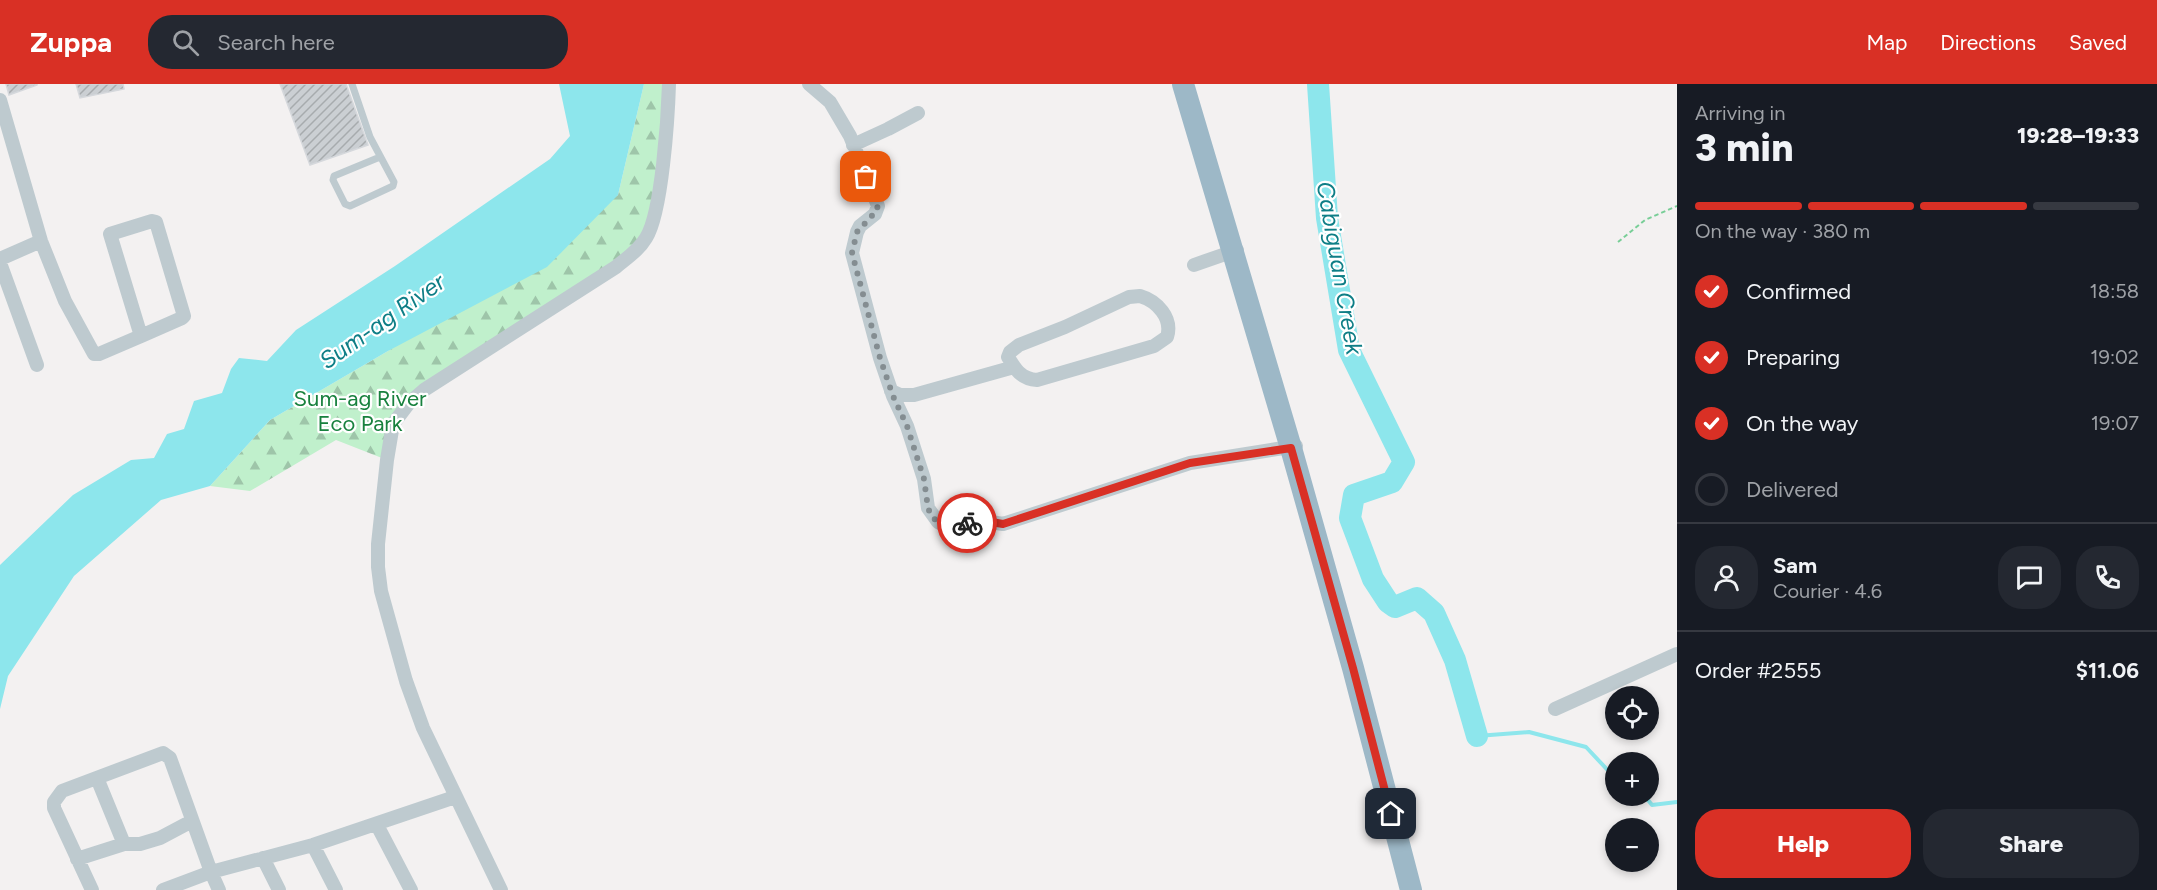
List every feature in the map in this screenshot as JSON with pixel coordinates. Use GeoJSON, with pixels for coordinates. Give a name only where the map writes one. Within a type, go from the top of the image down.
{"type":"FeatureCollection","features":[{"type":"Feature","properties":{"kind":"highway"},"geometry":{"type":"LineString","coordinates":[[1183,84],[1238,250]]}},
{"type":"Feature","properties":{"kind":"highway"},"geometry":{"type":"LineString","coordinates":[[1193,84],[1238,250],[1362,666],[1420,890]]}},
{"type":"Feature","properties":{"kind":"highway"},"geometry":{"type":"LineString","coordinates":[[1295,446],[1411,890]]}},
{"type":"Feature","properties":{"kind":"street"},"geometry":{"type":"LineString","coordinates":[[501,890],[420,719],[406,681],[381,591],[378,544],[393,424],[409,403],[424,390],[616,267],[647,238],[658,199],[669,84]]}},
{"type":"Feature","properties":{"kind":"street"},"geometry":{"type":"LineString","coordinates":[[809,84],[830,102],[853,145],[878,209],[857,232],[852,253],[880,358],[891,391],[907,426],[924,479],[928,508],[938,522],[947,526],[985,521],[1003,524],[1190,463],[1295,446]]}},
{"type":"Feature","properties":{"kind":"street"},"geometry":{"type":"LineString","coordinates":[[0,100],[40,241],[65,301],[94,354],[99,354],[141,336],[182,318],[184,316],[157,224],[154,220],[112,232],[110,235],[141,336]]}},
{"type":"Feature","properties":{"kind":"street"},"geometry":{"type":"LineString","coordinates":[[853,145],[918,113]]}},
{"type":"Feature","properties":{"kind":"street"},"geometry":{"type":"LineString","coordinates":[[37,365],[0,261],[40,241]]}},
{"type":"Feature","properties":{"kind":"street"},"geometry":{"type":"LineString","coordinates":[[1194,265],[1238,250]]}},
{"type":"Feature","properties":{"kind":"street"},"geometry":{"type":"LineString","coordinates":[[1140,296],[1151,300],[1163,312],[1169,324],[1167,337],[1154,346],[1042,379],[1032,380],[1021,375],[1014,368],[1008,357],[1014,347],[1065,327],[1129,297],[1140,296]]}},
{"type":"Feature","properties":{"kind":"street"},"geometry":{"type":"LineString","coordinates":[[891,391],[900,395],[914,395],[1014,368]]}},
{"type":"Feature","properties":{"kind":"street"},"geometry":{"type":"LineString","coordinates":[[1555,709],[1677,654]]}},
{"type":"Feature","properties":{"kind":"street"},"geometry":{"type":"LineString","coordinates":[[92,890],[54,808],[54,802],[62,791],[163,753],[170,758],[219,890]]}},
{"type":"Feature","properties":{"kind":"street"},"geometry":{"type":"LineString","coordinates":[[97,778],[124,844]]}},
{"type":"Feature","properties":{"kind":"street"},"geometry":{"type":"LineString","coordinates":[[163,890],[211,872],[313,845],[377,825],[455,797]]}},
{"type":"Feature","properties":{"kind":"street"},"geometry":{"type":"LineString","coordinates":[[77,859],[124,844],[140,844],[160,838],[192,821]]}},
{"type":"Feature","properties":{"kind":"street"},"geometry":{"type":"LineString","coordinates":[[377,825],[411,890]]}},
{"type":"Feature","properties":{"kind":"street"},"geometry":{"type":"LineString","coordinates":[[313,845],[336,890]]}},
{"type":"Feature","properties":{"kind":"street"},"geometry":{"type":"LineString","coordinates":[[263,858],[279,890]]}},
{"type":"Feature","properties":{"kind":"lane"},"geometry":{"type":"LineString","coordinates":[[352,84],[367,127],[394,182],[393,186],[350,206],[345,204],[333,180],[334,176],[380,157]]}},
{"type":"Feature","properties":{"kind":"path"},"geometry":{"type":"LineString","coordinates":[[1618,242],[1645,220],[1677,206]]}},
{"type":"Feature","properties":{"kind":"green space","name":"Sum-ag River Eco Park"},"geometry":{"type":"Polygon","coordinates":[[[644,84],[669,84],[647,238],[399,414],[387,460],[336,440],[250,491],[210,486],[270,420],[388,351],[618,195],[644,84]]]}},
{"type":"Feature","properties":{"kind":"water","name":"Sum-ag River"},"geometry":{"type":"Polygon","coordinates":[[[559,84],[644,84],[618,195],[547,267],[388,351],[270,420],[210,486],[161,500],[74,576],[8,676],[0,709],[0,565],[73,495],[131,460],[154,458],[167,434],[184,429],[194,401],[222,393],[231,369],[239,358],[267,361],[296,330],[395,266],[550,159],[570,136],[559,84]]]}},
{"type":"Feature","properties":{"kind":"building"},"geometry":{"type":"Polygon","coordinates":[[[6,84],[37,84],[37,85],[9,95],[6,84]]]}},
{"type":"Feature","properties":{"kind":"building"},"geometry":{"type":"Polygon","coordinates":[[[76,84],[123,84],[124,89],[80,98],[76,84]]]}},
{"type":"Feature","properties":{"kind":"building"},"geometry":{"type":"Polygon","coordinates":[[[280,84],[346,84],[368,145],[310,165],[280,84]]]}},
{"type":"Feature","properties":{"kind":"waterway","name":"Cabiguan Creek"},"geometry":{"type":"LineString","coordinates":[[1318,84],[1327,218],[1349,350],[1404,462],[1392,482],[1354,495],[1350,518],[1373,579],[1388,602],[1395,607],[1417,598],[1434,613],[1455,660],[1477,736]]}},
{"type":"Feature","properties":{"kind":"waterway","name":"Cabiguan Creek"},"geometry":{"type":"LineString","coordinates":[[1477,736],[1529,732],[1586,747],[1605,767]]}},
{"type":"Feature","properties":{"kind":"waterway","name":"Cabiguan Creek"},"geometry":{"type":"LineString","coordinates":[[1659,804],[1677,802]]}},
{"type":"Feature","properties":{"kind":"way so far"},"geometry":{"type":"LineString","coordinates":[[866,177],[878,209],[860,226],[852,253],[880,358],[893,396],[907,426],[924,479],[928,508],[932,517],[947,526],[967,523]]}},
{"type":"Feature","properties":{"kind":"route"},"geometry":{"type":"LineString","coordinates":[[967,523],[985,521],[1003,524],[1190,463],[1291,448],[1353,668],[1391,814]]}}]}
